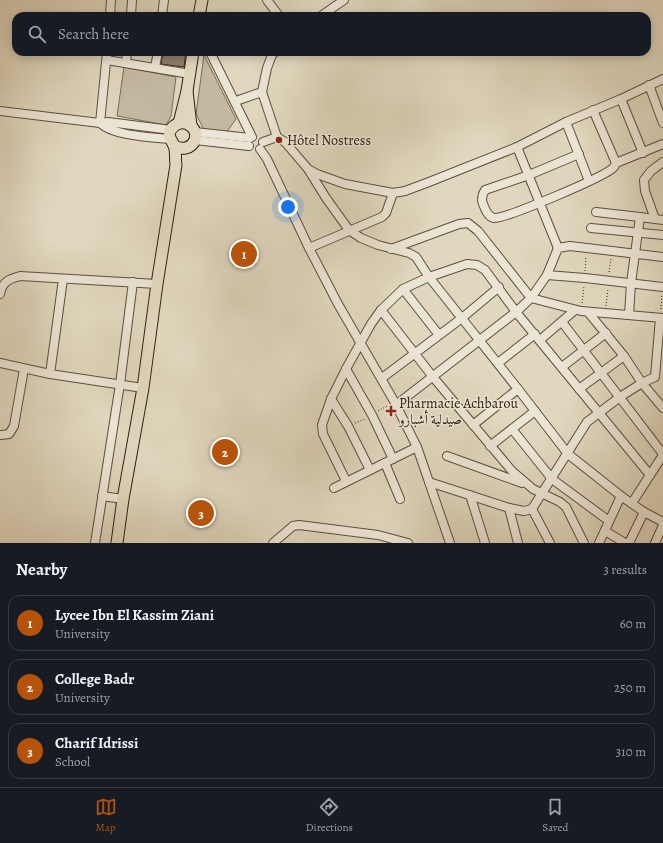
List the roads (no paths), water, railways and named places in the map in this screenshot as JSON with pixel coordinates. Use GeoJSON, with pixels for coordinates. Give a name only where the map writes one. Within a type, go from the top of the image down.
{"type":"FeatureCollection","features":[{"type":"Feature","properties":{"kind":"main road"},"geometry":{"type":"LineString","coordinates":[[200,12],[202,0]]}},
{"type":"Feature","properties":{"kind":"main road"},"geometry":{"type":"LineString","coordinates":[[117,543],[123,499],[143,388],[157,284],[176,165],[173,134],[187,91],[192,56]]}},
{"type":"Feature","properties":{"kind":"main road"},"geometry":{"type":"LineString","coordinates":[[173,134],[178,148],[186,148],[193,144],[194,133],[187,91]]}},
{"type":"Feature","properties":{"kind":"main road"},"geometry":{"type":"LineString","coordinates":[[173,134],[183,123],[194,133]]}},
{"type":"Feature","properties":{"kind":"main road"},"geometry":{"type":"LineString","coordinates":[[176,165],[186,148]]}},
{"type":"Feature","properties":{"kind":"street"},"geometry":{"type":"LineString","coordinates":[[110,12],[111,0]]}},
{"type":"Feature","properties":{"kind":"street"},"geometry":{"type":"LineString","coordinates":[[131,12],[132,0]]}},
{"type":"Feature","properties":{"kind":"street"},"geometry":{"type":"LineString","coordinates":[[162,12],[164,0]]}},
{"type":"Feature","properties":{"kind":"street"},"geometry":{"type":"LineString","coordinates":[[267,0],[276,12]]}},
{"type":"Feature","properties":{"kind":"street"},"geometry":{"type":"LineString","coordinates":[[326,12],[341,1]]}},
{"type":"Feature","properties":{"kind":"street"},"geometry":{"type":"LineString","coordinates":[[100,123],[107,56],[126,62],[190,74]]}},
{"type":"Feature","properties":{"kind":"street"},"geometry":{"type":"LineString","coordinates":[[126,62],[127,56]]}},
{"type":"Feature","properties":{"kind":"street"},"geometry":{"type":"LineString","coordinates":[[155,67],[157,56]]}},
{"type":"Feature","properties":{"kind":"street"},"geometry":{"type":"LineString","coordinates":[[212,56],[236,101],[253,149],[277,137]]}},
{"type":"Feature","properties":{"kind":"street"},"geometry":{"type":"LineString","coordinates":[[272,56],[267,68],[262,92],[277,137],[285,142],[308,169],[326,198],[350,230],[366,240],[391,249],[409,253],[416,257],[429,277],[568,454],[621,496],[663,523],[655,543]]}},
{"type":"Feature","properties":{"kind":"street"},"geometry":{"type":"LineString","coordinates":[[308,169],[324,177],[345,184],[394,193],[406,191],[517,147],[566,122],[621,99],[663,79]]}},
{"type":"Feature","properties":{"kind":"street"},"geometry":{"type":"LineString","coordinates":[[649,86],[663,123]]}},
{"type":"Feature","properties":{"kind":"street"},"geometry":{"type":"LineString","coordinates":[[236,101],[262,92]]}},
{"type":"Feature","properties":{"kind":"street"},"geometry":{"type":"LineString","coordinates":[[621,99],[643,153]]}},
{"type":"Feature","properties":{"kind":"street"},"geometry":{"type":"LineString","coordinates":[[593,110],[616,163]]}},
{"type":"Feature","properties":{"kind":"street"},"geometry":{"type":"LineString","coordinates":[[0,111],[100,123],[108,122],[173,134]]}},
{"type":"Feature","properties":{"kind":"street"},"geometry":{"type":"LineString","coordinates":[[566,122],[589,181]]}},
{"type":"Feature","properties":{"kind":"street"},"geometry":{"type":"LineString","coordinates":[[194,133],[250,140],[258,136],[309,248],[338,304],[382,378],[417,447],[450,543]]}},
{"type":"Feature","properties":{"kind":"street"},"geometry":{"type":"LineString","coordinates":[[579,154],[529,175],[485,190],[482,194],[482,202],[489,215],[496,218],[540,202],[589,181],[612,169],[616,163],[663,144]]}},
{"type":"Feature","properties":{"kind":"street"},"geometry":{"type":"LineString","coordinates":[[396,405],[516,312],[531,298],[547,275],[558,248],[517,147]]}},
{"type":"Feature","properties":{"kind":"street"},"geometry":{"type":"LineString","coordinates":[[659,219],[645,191],[644,180],[651,170],[663,162]]}},
{"type":"Feature","properties":{"kind":"street"},"geometry":{"type":"LineString","coordinates":[[309,248],[384,215],[394,193]]}},
{"type":"Feature","properties":{"kind":"street"},"geometry":{"type":"LineString","coordinates":[[596,212],[659,219]]}},
{"type":"Feature","properties":{"kind":"street"},"geometry":{"type":"LineString","coordinates":[[629,315],[631,283],[640,217]]}},
{"type":"Feature","properties":{"kind":"street"},"geometry":{"type":"LineString","coordinates":[[391,249],[463,223],[468,223],[478,231],[531,298],[588,312],[662,318],[659,377],[642,383],[620,397],[587,422],[532,509],[524,511],[509,508],[429,482]]}},
{"type":"Feature","properties":{"kind":"street"},"geometry":{"type":"LineString","coordinates":[[591,228],[663,235]]}},
{"type":"Feature","properties":{"kind":"street"},"geometry":{"type":"LineString","coordinates":[[558,248],[570,246],[663,257]]}},
{"type":"Feature","properties":{"kind":"street"},"geometry":{"type":"LineString","coordinates":[[346,481],[322,429],[322,421],[360,341],[381,310],[403,289],[429,277],[472,264],[480,266],[485,270],[516,312],[650,475]]}},
{"type":"Feature","properties":{"kind":"street"},"geometry":{"type":"LineString","coordinates":[[547,275],[662,287]]}},
{"type":"Feature","properties":{"kind":"street"},"geometry":{"type":"LineString","coordinates":[[0,294],[5,282],[9,279],[20,276],[157,284]]}},
{"type":"Feature","properties":{"kind":"street"},"geometry":{"type":"LineString","coordinates":[[50,374],[63,279]]}},
{"type":"Feature","properties":{"kind":"street"},"geometry":{"type":"LineString","coordinates":[[95,543],[120,384],[133,282]]}},
{"type":"Feature","properties":{"kind":"street"},"geometry":{"type":"LineString","coordinates":[[382,378],[462,318],[499,287]]}},
{"type":"Feature","properties":{"kind":"street"},"geometry":{"type":"LineString","coordinates":[[403,289],[439,335]]}},
{"type":"Feature","properties":{"kind":"street"},"geometry":{"type":"LineString","coordinates":[[381,310],[414,354],[512,471],[528,485],[542,494],[560,502],[566,507],[584,543]]}},
{"type":"Feature","properties":{"kind":"street"},"geometry":{"type":"LineString","coordinates":[[498,363],[562,322],[575,310]]}},
{"type":"Feature","properties":{"kind":"street"},"geometry":{"type":"LineString","coordinates":[[588,312],[624,356],[642,383],[663,408]]}},
{"type":"Feature","properties":{"kind":"street"},"geometry":{"type":"LineString","coordinates":[[562,322],[663,454],[632,503]]}},
{"type":"Feature","properties":{"kind":"street"},"geometry":{"type":"LineString","coordinates":[[562,367],[606,333]]}},
{"type":"Feature","properties":{"kind":"street"},"geometry":{"type":"LineString","coordinates":[[579,388],[624,356]]}},
{"type":"Feature","properties":{"kind":"street"},"geometry":{"type":"LineString","coordinates":[[0,363],[50,374],[143,388]]}},
{"type":"Feature","properties":{"kind":"street"},"geometry":{"type":"LineString","coordinates":[[1,435],[10,434],[14,426],[24,369]]}},
{"type":"Feature","properties":{"kind":"street"},"geometry":{"type":"LineString","coordinates":[[346,369],[372,415],[389,461],[400,499]]}},
{"type":"Feature","properties":{"kind":"street"},"geometry":{"type":"LineString","coordinates":[[473,425],[518,389]]}},
{"type":"Feature","properties":{"kind":"street"},"geometry":{"type":"LineString","coordinates":[[331,400],[348,426],[370,470]]}},
{"type":"Feature","properties":{"kind":"street"},"geometry":{"type":"LineString","coordinates":[[490,446],[535,411]]}},
{"type":"Feature","properties":{"kind":"street"},"geometry":{"type":"LineString","coordinates":[[512,429],[552,479],[609,521]]}},
{"type":"Feature","properties":{"kind":"street"},"geometry":{"type":"LineString","coordinates":[[334,488],[417,447]]}},
{"type":"Feature","properties":{"kind":"street"},"geometry":{"type":"LineString","coordinates":[[447,456],[528,485]]}},
{"type":"Feature","properties":{"kind":"street"},"geometry":{"type":"LineString","coordinates":[[470,495],[485,543]]}},
{"type":"Feature","properties":{"kind":"street"},"geometry":{"type":"LineString","coordinates":[[102,496],[123,499]]}},
{"type":"Feature","properties":{"kind":"street"},"geometry":{"type":"LineString","coordinates":[[599,543],[621,496]]}},
{"type":"Feature","properties":{"kind":"street"},"geometry":{"type":"LineString","coordinates":[[509,508],[518,543]]}},
{"type":"Feature","properties":{"kind":"street"},"geometry":{"type":"LineString","coordinates":[[532,509],[550,543]]}},
{"type":"Feature","properties":{"kind":"street"},"geometry":{"type":"LineString","coordinates":[[629,543],[644,512]]}},
{"type":"Feature","properties":{"kind":"street"},"geometry":{"type":"LineString","coordinates":[[273,543],[293,526],[299,525],[408,543]]}},
{"type":"Feature","properties":{"kind":"street"},"geometry":{"type":"LineString","coordinates":[[605,531],[625,543]]}},
{"type":"Feature","properties":{"kind":"place","name":"Hôtel Nostress"},"geometry":{"type":"Point","coordinates":[279,140]}},
{"type":"Feature","properties":{"kind":"place","name":"Lycee Ibn El Kassim Ziani"},"geometry":{"type":"Point","coordinates":[244,254]}},
{"type":"Feature","properties":{"kind":"place","name":"Pharmacie Achbarou صيدلية أشبارو"},"geometry":{"type":"Point","coordinates":[391,411]}},
{"type":"Feature","properties":{"kind":"place","name":"College Badr"},"geometry":{"type":"Point","coordinates":[225,452]}},
{"type":"Feature","properties":{"kind":"place","name":"Charif Idrissi"},"geometry":{"type":"Point","coordinates":[201,513]}}]}
